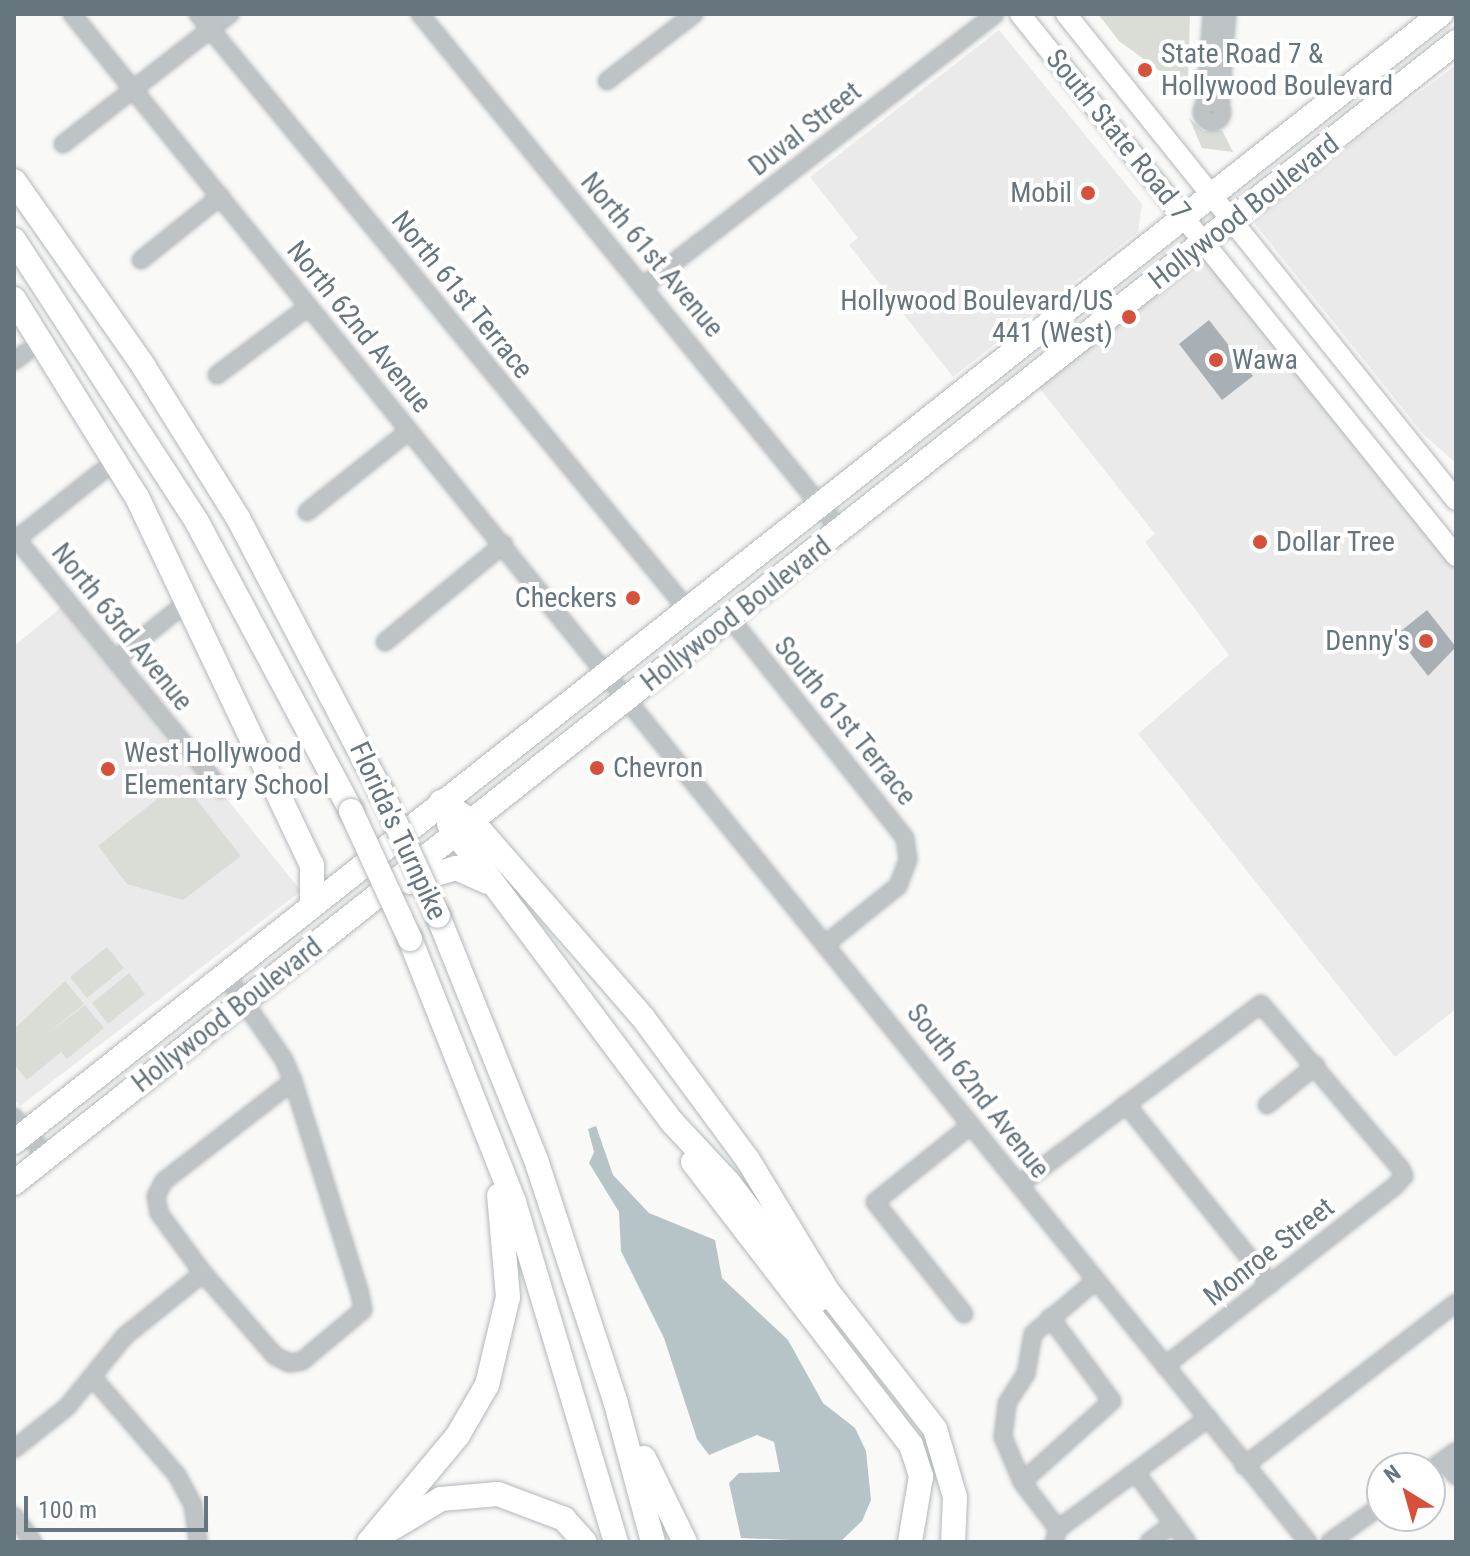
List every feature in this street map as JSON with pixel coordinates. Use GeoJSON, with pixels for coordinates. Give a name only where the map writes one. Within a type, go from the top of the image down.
{"type":"FeatureCollection","features":[{"type":"Feature","properties":{"kind":"highway","name":"Hollywood Boulevard"},"geometry":{"type":"LineString","coordinates":[[18,1130],[225,974],[1441,14]]}},
{"type":"Feature","properties":{"kind":"highway","name":"Hollywood Boulevard"},"geometry":{"type":"LineString","coordinates":[[14,1183],[1234,221],[1456,42]]}},
{"type":"Feature","properties":{"kind":"highway","name":"Florida's Turnpike"},"geometry":{"type":"LineString","coordinates":[[14,181],[144,367],[238,518],[381,791],[438,916],[531,1147],[584,1300],[653,1542]]}},
{"type":"Feature","properties":{"kind":"highway","name":"Florida's Turnpike"},"geometry":{"type":"LineString","coordinates":[[14,240],[197,522],[351,811],[410,939],[490,1137],[556,1328],[616,1542]]}},
{"type":"Feature","properties":{"kind":"highway"},"geometry":{"type":"LineString","coordinates":[[14,299],[98,425],[144,510],[312,865],[312,904]]}},
{"type":"Feature","properties":{"kind":"highway"},"geometry":{"type":"LineString","coordinates":[[441,802],[472,821],[644,1019],[800,1243],[950,1426],[964,1458],[971,1542]]}},
{"type":"Feature","properties":{"kind":"highway"},"geometry":{"type":"LineString","coordinates":[[441,802],[453,836],[672,1122],[718,1196],[911,1445],[921,1476],[910,1542]]}},
{"type":"Feature","properties":{"kind":"highway"},"geometry":{"type":"LineString","coordinates":[[375,898],[438,869],[456,868],[491,884]]}},
{"type":"Feature","properties":{"kind":"highway"},"geometry":{"type":"LineString","coordinates":[[672,1122],[729,1183],[922,1436],[943,1492],[941,1542]]}},
{"type":"Feature","properties":{"kind":"highway"},"geometry":{"type":"LineString","coordinates":[[369,1542],[458,1435],[487,1385],[502,1340],[508,1250],[490,1137]]}},
{"type":"Feature","properties":{"kind":"highway"},"geometry":{"type":"LineString","coordinates":[[800,1243],[828,1292],[935,1429],[955,1497],[953,1542]]}},
{"type":"Feature","properties":{"kind":"highway"},"geometry":{"type":"LineString","coordinates":[[584,1300],[669,1520],[685,1542]]}},
{"type":"Feature","properties":{"kind":"highway"},"geometry":{"type":"LineString","coordinates":[[379,1542],[398,1522],[441,1499],[498,1494],[564,1519],[585,1542]]}},
{"type":"Feature","properties":{"kind":"main road","name":"South State Road 7"},"geometry":{"type":"LineString","coordinates":[[1020,14],[1456,556]]}},
{"type":"Feature","properties":{"kind":"main road","name":"South State Road 7"},"geometry":{"type":"LineString","coordinates":[[1066,14],[1456,500]]}},
{"type":"Feature","properties":{"kind":"street","name":"North 62nd Avenue"},"geometry":{"type":"LineString","coordinates":[[72,14],[409,431],[608,671]]}},
{"type":"Feature","properties":{"kind":"street","name":"North 61st Terrace"},"geometry":{"type":"LineString","coordinates":[[198,14],[687,609]]}},
{"type":"Feature","properties":{"kind":"street"},"geometry":{"type":"LineString","coordinates":[[63,144],[230,14]]}},
{"type":"Feature","properties":{"kind":"street","name":"North 61st Avenue"},"geometry":{"type":"LineString","coordinates":[[420,14],[646,284],[841,531]]}},
{"type":"Feature","properties":{"kind":"street"},"geometry":{"type":"LineString","coordinates":[[607,81],[694,14]]}},
{"type":"Feature","properties":{"kind":"street","name":"Duval Street"},"geometry":{"type":"LineString","coordinates":[[646,284],[995,14]]}},
{"type":"Feature","properties":{"kind":"street"},"geometry":{"type":"LineString","coordinates":[[1212,14],[1212,104],[1227,14]]}},
{"type":"Feature","properties":{"kind":"street"},"geometry":{"type":"LineString","coordinates":[[141,260],[221,196]]}},
{"type":"Feature","properties":{"kind":"street"},"geometry":{"type":"LineString","coordinates":[[217,375],[308,307]]}},
{"type":"Feature","properties":{"kind":"street"},"geometry":{"type":"LineString","coordinates":[[307,512],[409,431]]}},
{"type":"Feature","properties":{"kind":"street"},"geometry":{"type":"LineString","coordinates":[[15,538],[101,472]]}},
{"type":"Feature","properties":{"kind":"street","name":"North 63rd Avenue"},"geometry":{"type":"LineString","coordinates":[[15,538],[221,789]]}},
{"type":"Feature","properties":{"kind":"street"},"geometry":{"type":"LineString","coordinates":[[385,642],[504,544]]}},
{"type":"Feature","properties":{"kind":"street"},"geometry":{"type":"LineString","coordinates":[[115,660],[176,611]]}},
{"type":"Feature","properties":{"kind":"street","name":"South 61st Terrace"},"geometry":{"type":"LineString","coordinates":[[730,618],[905,838],[908,860],[898,886],[828,942]]}},
{"type":"Feature","properties":{"kind":"street","name":"South 62nd Avenue"},"geometry":{"type":"LineString","coordinates":[[608,671],[828,942],[1095,1281],[1308,1542]]}},
{"type":"Feature","properties":{"kind":"street"},"geometry":{"type":"LineString","coordinates":[[225,974],[246,1001],[293,1081],[363,1310],[302,1361],[289,1363],[275,1356],[203,1273],[159,1213],[156,1196],[164,1181],[293,1081]]}},
{"type":"Feature","properties":{"kind":"street"},"geometry":{"type":"LineString","coordinates":[[1019,1185],[1261,1004],[1316,1065],[1267,1105]]}},
{"type":"Feature","properties":{"kind":"street","name":"Monroe Street"},"geometry":{"type":"LineString","coordinates":[[1165,1366],[1404,1176],[1316,1065]]}},
{"type":"Feature","properties":{"kind":"street"},"geometry":{"type":"LineString","coordinates":[[1126,1104],[1270,1284]]}},
{"type":"Feature","properties":{"kind":"street"},"geometry":{"type":"LineString","coordinates":[[964,1314],[875,1202],[971,1125]]}},
{"type":"Feature","properties":{"kind":"street"},"geometry":{"type":"LineString","coordinates":[[18,1130],[47,1157]]}},
{"type":"Feature","properties":{"kind":"street"},"geometry":{"type":"LineString","coordinates":[[14,1449],[94,1379],[125,1336],[203,1273]]}},
{"type":"Feature","properties":{"kind":"street"},"geometry":{"type":"LineString","coordinates":[[1095,1281],[1033,1334],[1026,1374],[1007,1403],[1003,1437],[1022,1482],[1056,1536],[1208,1418]]}},
{"type":"Feature","properties":{"kind":"street"},"geometry":{"type":"LineString","coordinates":[[1244,1466],[1456,1303]]}},
{"type":"Feature","properties":{"kind":"street"},"geometry":{"type":"LineString","coordinates":[[1022,1482],[1112,1401],[1050,1317]]}},
{"type":"Feature","properties":{"kind":"street"},"geometry":{"type":"LineString","coordinates":[[94,1379],[177,1475],[193,1505],[198,1542]]}},
{"type":"Feature","properties":{"kind":"street"},"geometry":{"type":"LineString","coordinates":[[1136,1473],[1187,1542]]}},
{"type":"Feature","properties":{"kind":"street"},"geometry":{"type":"LineString","coordinates":[[14,1516],[33,1542]]}},
{"type":"Feature","properties":{"kind":"street"},"geometry":{"type":"LineString","coordinates":[[1330,1542],[1366,1516]]}},
{"type":"Feature","properties":{"kind":"street"},"geometry":{"type":"LineString","coordinates":[[1149,1542],[1174,1523]]}},
{"type":"Feature","properties":{"kind":"shaded area"},"geometry":{"type":"Polygon","coordinates":[[[1098,14],[1190,14],[1188,76],[1174,81],[1119,41],[1098,14]]]}},
{"type":"Feature","properties":{"kind":"shaded area"},"geometry":{"type":"Polygon","coordinates":[[[999,30],[1142,204],[1138,232],[953,377],[849,245],[858,238],[810,177],[999,30]]]}},
{"type":"Feature","properties":{"kind":"shaded area"},"geometry":{"type":"Polygon","coordinates":[[[1456,65],[1456,463],[1423,434],[1251,219],[1456,65]]]}},
{"type":"Feature","properties":{"kind":"shaded area"},"geometry":{"type":"Polygon","coordinates":[[[1189,118],[1203,131],[1222,130],[1233,152],[1202,148],[1189,118]]]}},
{"type":"Feature","properties":{"kind":"shaded area"},"geometry":{"type":"Polygon","coordinates":[[[1211,249],[1456,567],[1456,1009],[1395,1057],[1138,734],[1229,655],[1145,542],[1155,534],[1037,385],[1211,249]]]}},
{"type":"Feature","properties":{"kind":"shaded area","name":"West Hollywood Elementary School"},"geometry":{"type":"Polygon","coordinates":[[[68,602],[301,891],[20,1106],[14,1099],[14,646],[68,602]]]}},
{"type":"Feature","properties":{"kind":"shaded area"},"geometry":{"type":"Polygon","coordinates":[[[181,780],[241,856],[183,900],[127,884],[98,846],[181,780]]]}},
{"type":"Feature","properties":{"kind":"shaded area"},"geometry":{"type":"Polygon","coordinates":[[[107,947],[124,968],[87,998],[70,977],[107,947]]]}},
{"type":"Feature","properties":{"kind":"shaded area"},"geometry":{"type":"Polygon","coordinates":[[[129,973],[145,994],[108,1024],[92,1003],[129,973]]]}},
{"type":"Feature","properties":{"kind":"shaded area"},"geometry":{"type":"Polygon","coordinates":[[[65,981],[84,1004],[46,1035],[85,1005],[104,1028],[67,1059],[61,1052],[27,1080],[14,1064],[14,1029],[65,981]]]}},
{"type":"Feature","properties":{"kind":"shaded area"},"geometry":{"type":"Polygon","coordinates":[[[596,1126],[613,1175],[649,1213],[715,1240],[722,1278],[788,1340],[823,1403],[855,1428],[866,1451],[871,1500],[862,1521],[840,1542],[741,1538],[729,1483],[739,1473],[780,1472],[774,1442],[757,1435],[709,1455],[697,1439],[664,1338],[621,1251],[619,1212],[589,1163],[594,1152],[588,1129],[596,1126]]]}},
{"type":"Feature","properties":{"kind":"building","name":"Wawa"},"geometry":{"type":"Polygon","coordinates":[[[1209,320],[1253,376],[1222,400],[1179,344],[1209,320]]]}},
{"type":"Feature","properties":{"kind":"building","name":"Denny's"},"geometry":{"type":"Polygon","coordinates":[[[1427,610],[1456,647],[1428,676],[1396,635],[1427,610]]]}},
{"type":"Feature","properties":{"kind":"place","name":"State Road 7 & Hollywood Boulevard"},"geometry":{"type":"Point","coordinates":[1145,70]}},
{"type":"Feature","properties":{"kind":"place","name":"Mobil"},"geometry":{"type":"Point","coordinates":[1088,193]}},
{"type":"Feature","properties":{"kind":"place","name":"Hollywood Boulevard/US 441 (West)"},"geometry":{"type":"Point","coordinates":[1129,317]}},
{"type":"Feature","properties":{"kind":"place","name":"Wawa"},"geometry":{"type":"Point","coordinates":[1216,360]}},
{"type":"Feature","properties":{"kind":"place","name":"Dollar Tree"},"geometry":{"type":"Point","coordinates":[1260,542]}},
{"type":"Feature","properties":{"kind":"place","name":"Checkers"},"geometry":{"type":"Point","coordinates":[633,598]}},
{"type":"Feature","properties":{"kind":"place","name":"Denny's"},"geometry":{"type":"Point","coordinates":[1426,641]}},
{"type":"Feature","properties":{"kind":"place","name":"Chevron"},"geometry":{"type":"Point","coordinates":[597,768]}},
{"type":"Feature","properties":{"kind":"place","name":"West Hollywood Elementary School"},"geometry":{"type":"Point","coordinates":[108,769]}}]}
